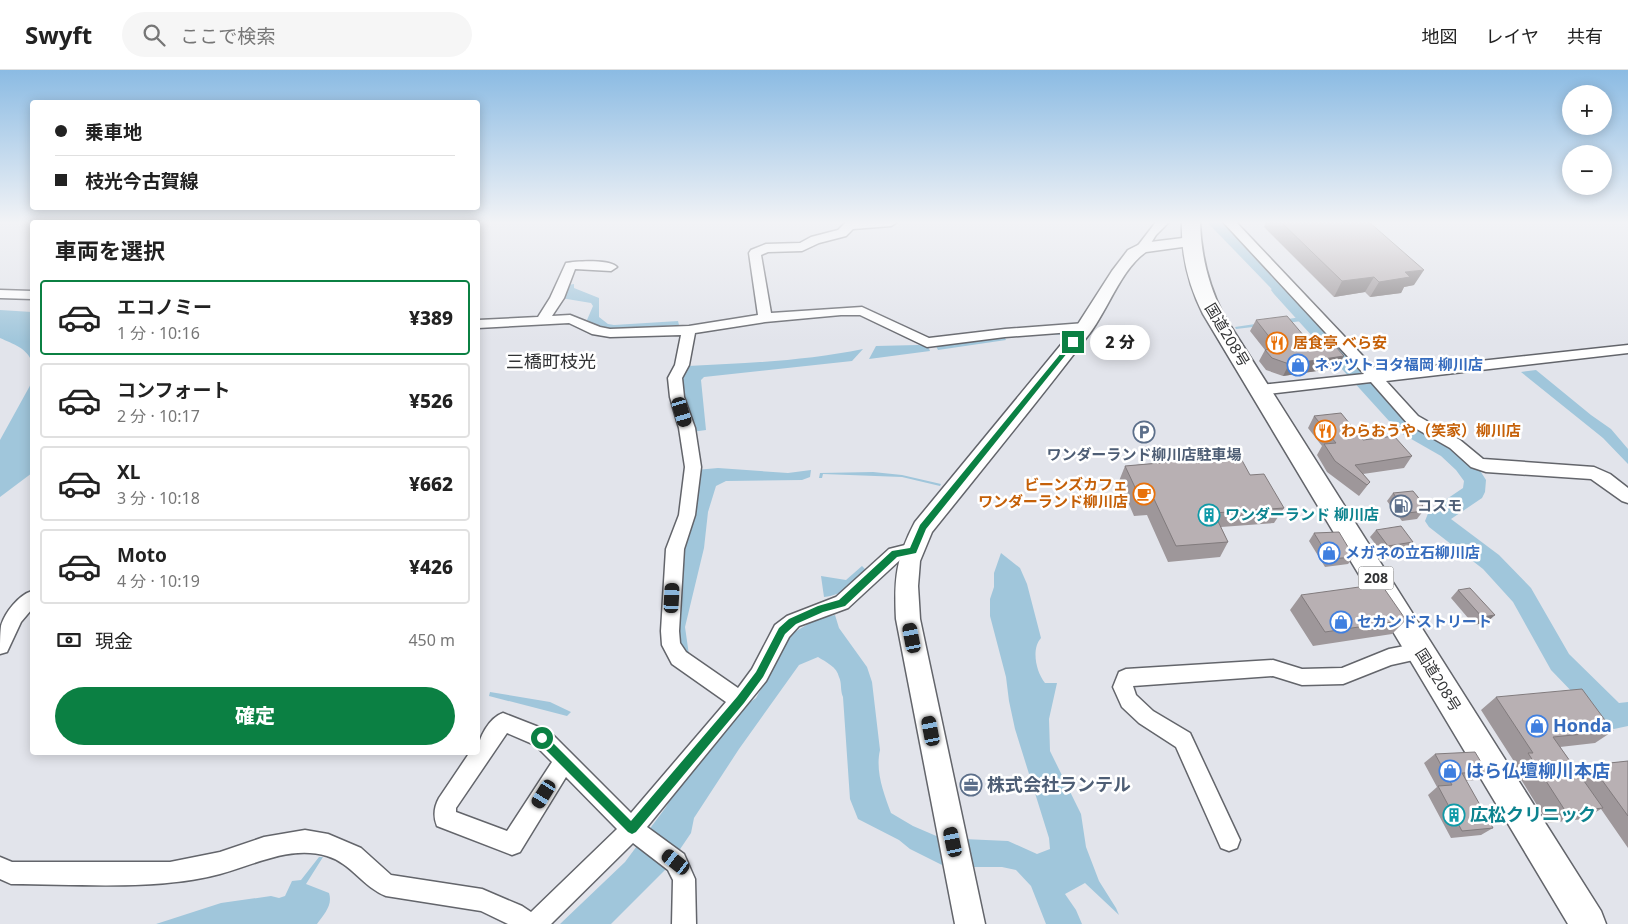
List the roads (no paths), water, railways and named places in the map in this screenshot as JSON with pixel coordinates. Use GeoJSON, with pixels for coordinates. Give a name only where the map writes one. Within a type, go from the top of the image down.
{"type":"FeatureCollection","features":[{"type":"Feature","properties":{"kind":"highway","name":"国道208号"},"geometry":{"type":"LineString","coordinates":[[1194,262],[1202,293],[1588,924]]}},
{"type":"Feature","properties":{"kind":"main road"},"geometry":{"type":"LineString","coordinates":[[969,916],[908,619],[906,586],[909,561],[923,528],[1086,327],[1120,270],[1128,262]]}},
{"type":"Feature","properties":{"kind":"street"},"geometry":{"type":"LineString","coordinates":[[756,262],[765,318]]}},
{"type":"Feature","properties":{"kind":"street"},"geometry":{"type":"LineString","coordinates":[[1266,262],[1413,420],[1455,444],[1477,463],[1486,466],[1594,473],[1604,478],[1628,497]]}},
{"type":"Feature","properties":{"kind":"street"},"geometry":{"type":"LineString","coordinates":[[542,321],[557,298],[570,266],[587,264],[610,267]]}},
{"type":"Feature","properties":{"kind":"street"},"geometry":{"type":"LineString","coordinates":[[0,294],[30,295]]}},
{"type":"Feature","properties":{"kind":"street"},"geometry":{"type":"LineString","coordinates":[[480,324],[570,319],[597,332],[610,333],[689,330],[765,318],[841,311],[862,311],[927,343],[1086,327]]}},
{"type":"Feature","properties":{"kind":"street"},"geometry":{"type":"LineString","coordinates":[[689,330],[682,365],[675,378],[677,397],[687,428],[693,467],[687,515],[675,549],[670,631],[671,645],[679,658],[740,700]]}},
{"type":"Feature","properties":{"kind":"street"},"geometry":{"type":"LineString","coordinates":[[1260,390],[1628,349]]}},
{"type":"Feature","properties":{"kind":"street"},"geometry":{"type":"LineString","coordinates":[[535,924],[632,828],[740,700],[759,674],[782,631],[793,621],[821,609],[842,603],[895,554],[913,550]]}},
{"type":"Feature","properties":{"kind":"street"},"geometry":{"type":"LineString","coordinates":[[0,646],[14,617],[30,600]]}},
{"type":"Feature","properties":{"kind":"street"},"geometry":{"type":"LineString","coordinates":[[1229,840],[1183,740],[1146,717],[1129,701],[1123,688],[1126,678],[1273,668],[1302,677],[1343,676],[1389,658],[1420,650]]}},
{"type":"Feature","properties":{"kind":"street"},"geometry":{"type":"LineString","coordinates":[[480,755],[502,722],[542,738],[632,828],[676,862],[684,879],[684,924]]}},
{"type":"Feature","properties":{"kind":"street"},"geometry":{"type":"LineString","coordinates":[[480,755],[446,805],[445,818],[512,844],[564,761]]}},
{"type":"Feature","properties":{"kind":"street"},"geometry":{"type":"LineString","coordinates":[[0,868],[11,873],[170,872],[220,863],[264,848],[305,841],[328,846],[353,856],[386,885],[482,900],[514,914],[527,924]]}},
{"type":"Feature","properties":{"kind":"water"},"geometry":{"type":"Polygon","coordinates":[[[1246,262],[1263,262],[1309,311],[1295,313],[1246,262]]]}},
{"type":"Feature","properties":{"kind":"water"},"geometry":{"type":"Polygon","coordinates":[[[574,284],[574,288],[599,298],[599,317],[608,324],[678,321],[679,325],[613,330],[601,328],[587,320],[593,306],[591,303],[561,298],[568,285],[574,284]]]}},
{"type":"Feature","properties":{"kind":"water"},"geometry":{"type":"Polygon","coordinates":[[[0,310],[30,312],[30,357],[23,350],[0,338],[0,310]]]}},
{"type":"Feature","properties":{"kind":"water"},"geometry":{"type":"Polygon","coordinates":[[[1314,315],[1360,367],[1345,369],[1302,321],[1236,329],[1235,327],[1314,315]]]}},
{"type":"Feature","properties":{"kind":"water"},"geometry":{"type":"Polygon","coordinates":[[[1045,332],[1072,333],[1070,337],[1068,335],[1045,334],[1005,338],[1006,340],[938,350],[936,346],[974,339],[1045,332]]]}},
{"type":"Feature","properties":{"kind":"water"},"geometry":{"type":"Polygon","coordinates":[[[876,346],[928,346],[930,351],[869,359],[876,346]]]}},
{"type":"Feature","properties":{"kind":"water"},"geometry":{"type":"Polygon","coordinates":[[[863,349],[852,361],[704,377],[701,380],[706,430],[692,432],[679,376],[688,366],[798,359],[863,349]]]}},
{"type":"Feature","properties":{"kind":"water"},"geometry":{"type":"Polygon","coordinates":[[[1536,370],[1611,429],[1628,449],[1628,464],[1603,438],[1521,372],[1536,370]]]}},
{"type":"Feature","properties":{"kind":"water"},"geometry":{"type":"Polygon","coordinates":[[[30,386],[30,474],[0,497],[0,440],[30,386]]]}},
{"type":"Feature","properties":{"kind":"water"},"geometry":{"type":"Polygon","coordinates":[[[718,468],[788,473],[811,470],[810,477],[802,480],[726,481],[716,486],[708,512],[704,548],[685,627],[689,655],[677,640],[677,557],[696,470],[718,468]]]}},
{"type":"Feature","properties":{"kind":"water"},"geometry":{"type":"Polygon","coordinates":[[[873,472],[902,475],[941,484],[940,486],[902,477],[823,474],[822,478],[819,478],[820,473],[873,472]]]}},
{"type":"Feature","properties":{"kind":"water"},"geometry":{"type":"Polygon","coordinates":[[[1001,553],[1020,568],[1027,584],[1041,638],[1035,654],[1037,667],[1045,683],[1057,683],[1049,719],[1050,751],[1081,814],[1086,847],[1099,881],[1119,915],[1085,883],[1065,894],[1076,910],[1082,924],[1046,924],[1031,886],[1016,870],[1002,867],[946,867],[858,819],[850,799],[840,679],[834,668],[818,657],[799,665],[739,749],[694,818],[691,833],[668,867],[611,924],[560,924],[625,862],[666,807],[675,791],[743,707],[756,698],[790,635],[816,619],[835,615],[839,628],[867,667],[872,682],[880,750],[879,774],[891,813],[913,826],[941,838],[1008,841],[1037,854],[1050,849],[1049,838],[1015,729],[1006,677],[990,616],[990,599],[994,587],[994,573],[1001,553]]]}},
{"type":"Feature","properties":{"kind":"water"},"geometry":{"type":"Polygon","coordinates":[[[862,566],[865,569],[848,587],[837,594],[824,597],[821,576],[846,580],[862,566]]]}},
{"type":"Feature","properties":{"kind":"water"},"geometry":{"type":"Polygon","coordinates":[[[490,692],[550,702],[571,712],[567,716],[489,696],[490,692]]]}},
{"type":"Feature","properties":{"kind":"water"},"geometry":{"type":"Polygon","coordinates":[[[319,857],[323,857],[306,884],[329,893],[330,902],[317,924],[156,924],[221,903],[271,896],[279,898],[285,896],[292,881],[301,880],[319,857]]]}},
{"type":"Feature","properties":{"kind":"waterway"},"geometry":{"type":"LineString","coordinates":[[1280,290],[1406,427],[1449,451],[1464,464],[1475,480],[1474,492],[1437,517],[1437,521],[1491,562],[1522,595],[1560,662],[1614,716],[1628,714]]}},
{"type":"Feature","properties":{"kind":"place","name":"居食亭 べら安"},"geometry":{"type":"Point","coordinates":[1277,343]}},
{"type":"Feature","properties":{"kind":"place","name":"ネッツトヨタ福岡 柳川店"},"geometry":{"type":"Point","coordinates":[1298,365]}},
{"type":"Feature","properties":{"kind":"place","name":"わらおうや（笑家）柳川店"},"geometry":{"type":"Point","coordinates":[1325,431]}},
{"type":"Feature","properties":{"kind":"place","name":"ワンダーランド柳川店駐車場"},"geometry":{"type":"Point","coordinates":[1144,432]}},
{"type":"Feature","properties":{"kind":"place","name":"ビーンズカフェ ワンダーランド柳川店"},"geometry":{"type":"Point","coordinates":[1144,494]}},
{"type":"Feature","properties":{"kind":"place","name":"コスモ"},"geometry":{"type":"Point","coordinates":[1401,506]}},
{"type":"Feature","properties":{"kind":"place","name":"ワンダーランド 柳川店"},"geometry":{"type":"Point","coordinates":[1209,515]}},
{"type":"Feature","properties":{"kind":"place","name":"メガネの立石柳川店"},"geometry":{"type":"Point","coordinates":[1329,553]}},
{"type":"Feature","properties":{"kind":"place","name":"セカンドストリート"},"geometry":{"type":"Point","coordinates":[1341,622]}},
{"type":"Feature","properties":{"kind":"place","name":"Honda"},"geometry":{"type":"Point","coordinates":[1537,726]}},
{"type":"Feature","properties":{"kind":"place","name":"はら仏壇柳川本店"},"geometry":{"type":"Point","coordinates":[1450,771]}},
{"type":"Feature","properties":{"kind":"place","name":"株式会社ランテル"},"geometry":{"type":"Point","coordinates":[971,785]}},
{"type":"Feature","properties":{"kind":"place","name":"広松クリニック"},"geometry":{"type":"Point","coordinates":[1454,815]}},
{"type":"Feature","properties":{"kind":"district","name":"三橋町枝光"},"geometry":{"type":"Point","coordinates":[551,362]}}]}
